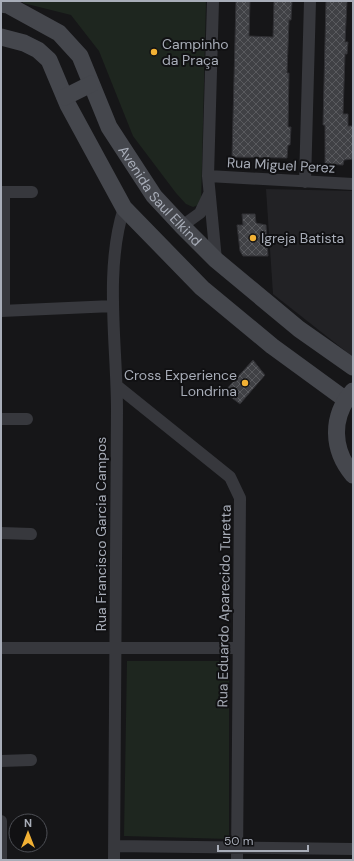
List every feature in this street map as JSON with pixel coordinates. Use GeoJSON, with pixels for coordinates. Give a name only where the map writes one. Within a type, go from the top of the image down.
{"type":"FeatureCollection","features":[{"type":"Feature","properties":{"kind":"main road","name":"Avenida Saul Elkind"},"geometry":{"type":"LineString","coordinates":[[6,3],[59,33],[80,56],[109,127],[154,196],[182,226],[216,260],[299,329],[353,367]]}},
{"type":"Feature","properties":{"kind":"main road","name":"Avenida Saul Elkind"},"geometry":{"type":"LineString","coordinates":[[1,38],[24,43],[38,50],[49,60],[90,148],[124,208],[202,288],[272,346],[349,396]]}},
{"type":"Feature","properties":{"kind":"main road"},"geometry":{"type":"LineString","coordinates":[[65,97],[91,84]]}},
{"type":"Feature","properties":{"kind":"main road"},"geometry":{"type":"LineString","coordinates":[[349,396],[338,416],[336,432],[338,450],[345,465],[353,475]]}},
{"type":"Feature","properties":{"kind":"street"},"geometry":{"type":"LineString","coordinates":[[212,1],[208,176],[216,260]]}},
{"type":"Feature","properties":{"kind":"street"},"geometry":{"type":"LineString","coordinates":[[305,182],[310,1]]}},
{"type":"Feature","properties":{"kind":"street","name":"Rua Miguel Perez"},"geometry":{"type":"LineString","coordinates":[[208,176],[353,184]]}},
{"type":"Feature","properties":{"kind":"street"},"geometry":{"type":"LineString","coordinates":[[32,192],[2,192],[2,311],[113,306]]}},
{"type":"Feature","properties":{"kind":"street"},"geometry":{"type":"LineString","coordinates":[[182,226],[200,213],[209,194]]}},
{"type":"Feature","properties":{"kind":"street","name":"Rua Francisco Garcia Campos"},"geometry":{"type":"LineString","coordinates":[[114,860],[117,386],[113,306],[116,239],[124,208]]}},
{"type":"Feature","properties":{"kind":"street","name":"Rua Eduardo Aparecido Turetta"},"geometry":{"type":"LineString","coordinates":[[117,386],[230,476],[240,498],[237,854]]}},
{"type":"Feature","properties":{"kind":"street"},"geometry":{"type":"LineString","coordinates":[[1,419],[27,419]]}},
{"type":"Feature","properties":{"kind":"street"},"geometry":{"type":"LineString","coordinates":[[1,533],[31,534]]}},
{"type":"Feature","properties":{"kind":"street"},"geometry":{"type":"LineString","coordinates":[[1,648],[238,648]]}},
{"type":"Feature","properties":{"kind":"street"},"geometry":{"type":"LineString","coordinates":[[1,761],[31,760]]}},
{"type":"Feature","properties":{"kind":"street"},"geometry":{"type":"LineString","coordinates":[[1,821],[1,860]]}},
{"type":"Feature","properties":{"kind":"street"},"geometry":{"type":"LineString","coordinates":[[114,846],[237,854],[353,849]]}},
{"type":"Feature","properties":{"kind":"shaded area"},"geometry":{"type":"Polygon","coordinates":[[[23,1],[206,1],[201,204],[193,207],[186,204],[133,136],[99,51],[71,15],[23,3],[23,1]]]}},
{"type":"Feature","properties":{"kind":"shaded area"},"geometry":{"type":"Polygon","coordinates":[[[266,189],[353,191],[353,357],[273,294],[266,189]]]}},
{"type":"Feature","properties":{"kind":"shaded area"},"geometry":{"type":"Polygon","coordinates":[[[127,661],[229,661],[229,839],[124,836],[127,661]]]}},
{"type":"Feature","properties":{"kind":"building"},"geometry":{"type":"Polygon","coordinates":[[[236,1],[250,1],[249,36],[273,37],[274,1],[292,1],[291,20],[289,20],[287,73],[289,73],[288,127],[291,127],[290,145],[288,145],[287,158],[232,157],[236,1]]]}},
{"type":"Feature","properties":{"kind":"building"},"geometry":{"type":"Polygon","coordinates":[[[326,1],[347,1],[345,42],[348,42],[347,54],[345,54],[343,114],[348,114],[348,126],[353,126],[353,159],[344,160],[343,165],[325,164],[325,125],[323,125],[326,1]]]}},
{"type":"Feature","properties":{"kind":"building","name":"Igreja Batista"},"geometry":{"type":"Polygon","coordinates":[[[242,214],[255,214],[256,223],[266,225],[268,256],[243,256],[240,251],[237,225],[243,225],[242,214]]]}},
{"type":"Feature","properties":{"kind":"building","name":"Cross Experience Londrina"},"geometry":{"type":"Polygon","coordinates":[[[253,360],[265,375],[240,404],[224,392],[253,360]]]}},
{"type":"Feature","properties":{"kind":"place","name":"Campinho da Praça"},"geometry":{"type":"Point","coordinates":[154,52]}},
{"type":"Feature","properties":{"kind":"place","name":"Igreja Batista"},"geometry":{"type":"Point","coordinates":[253,238]}},
{"type":"Feature","properties":{"kind":"place","name":"Cross Experience Londrina"},"geometry":{"type":"Point","coordinates":[245,383]}}]}
